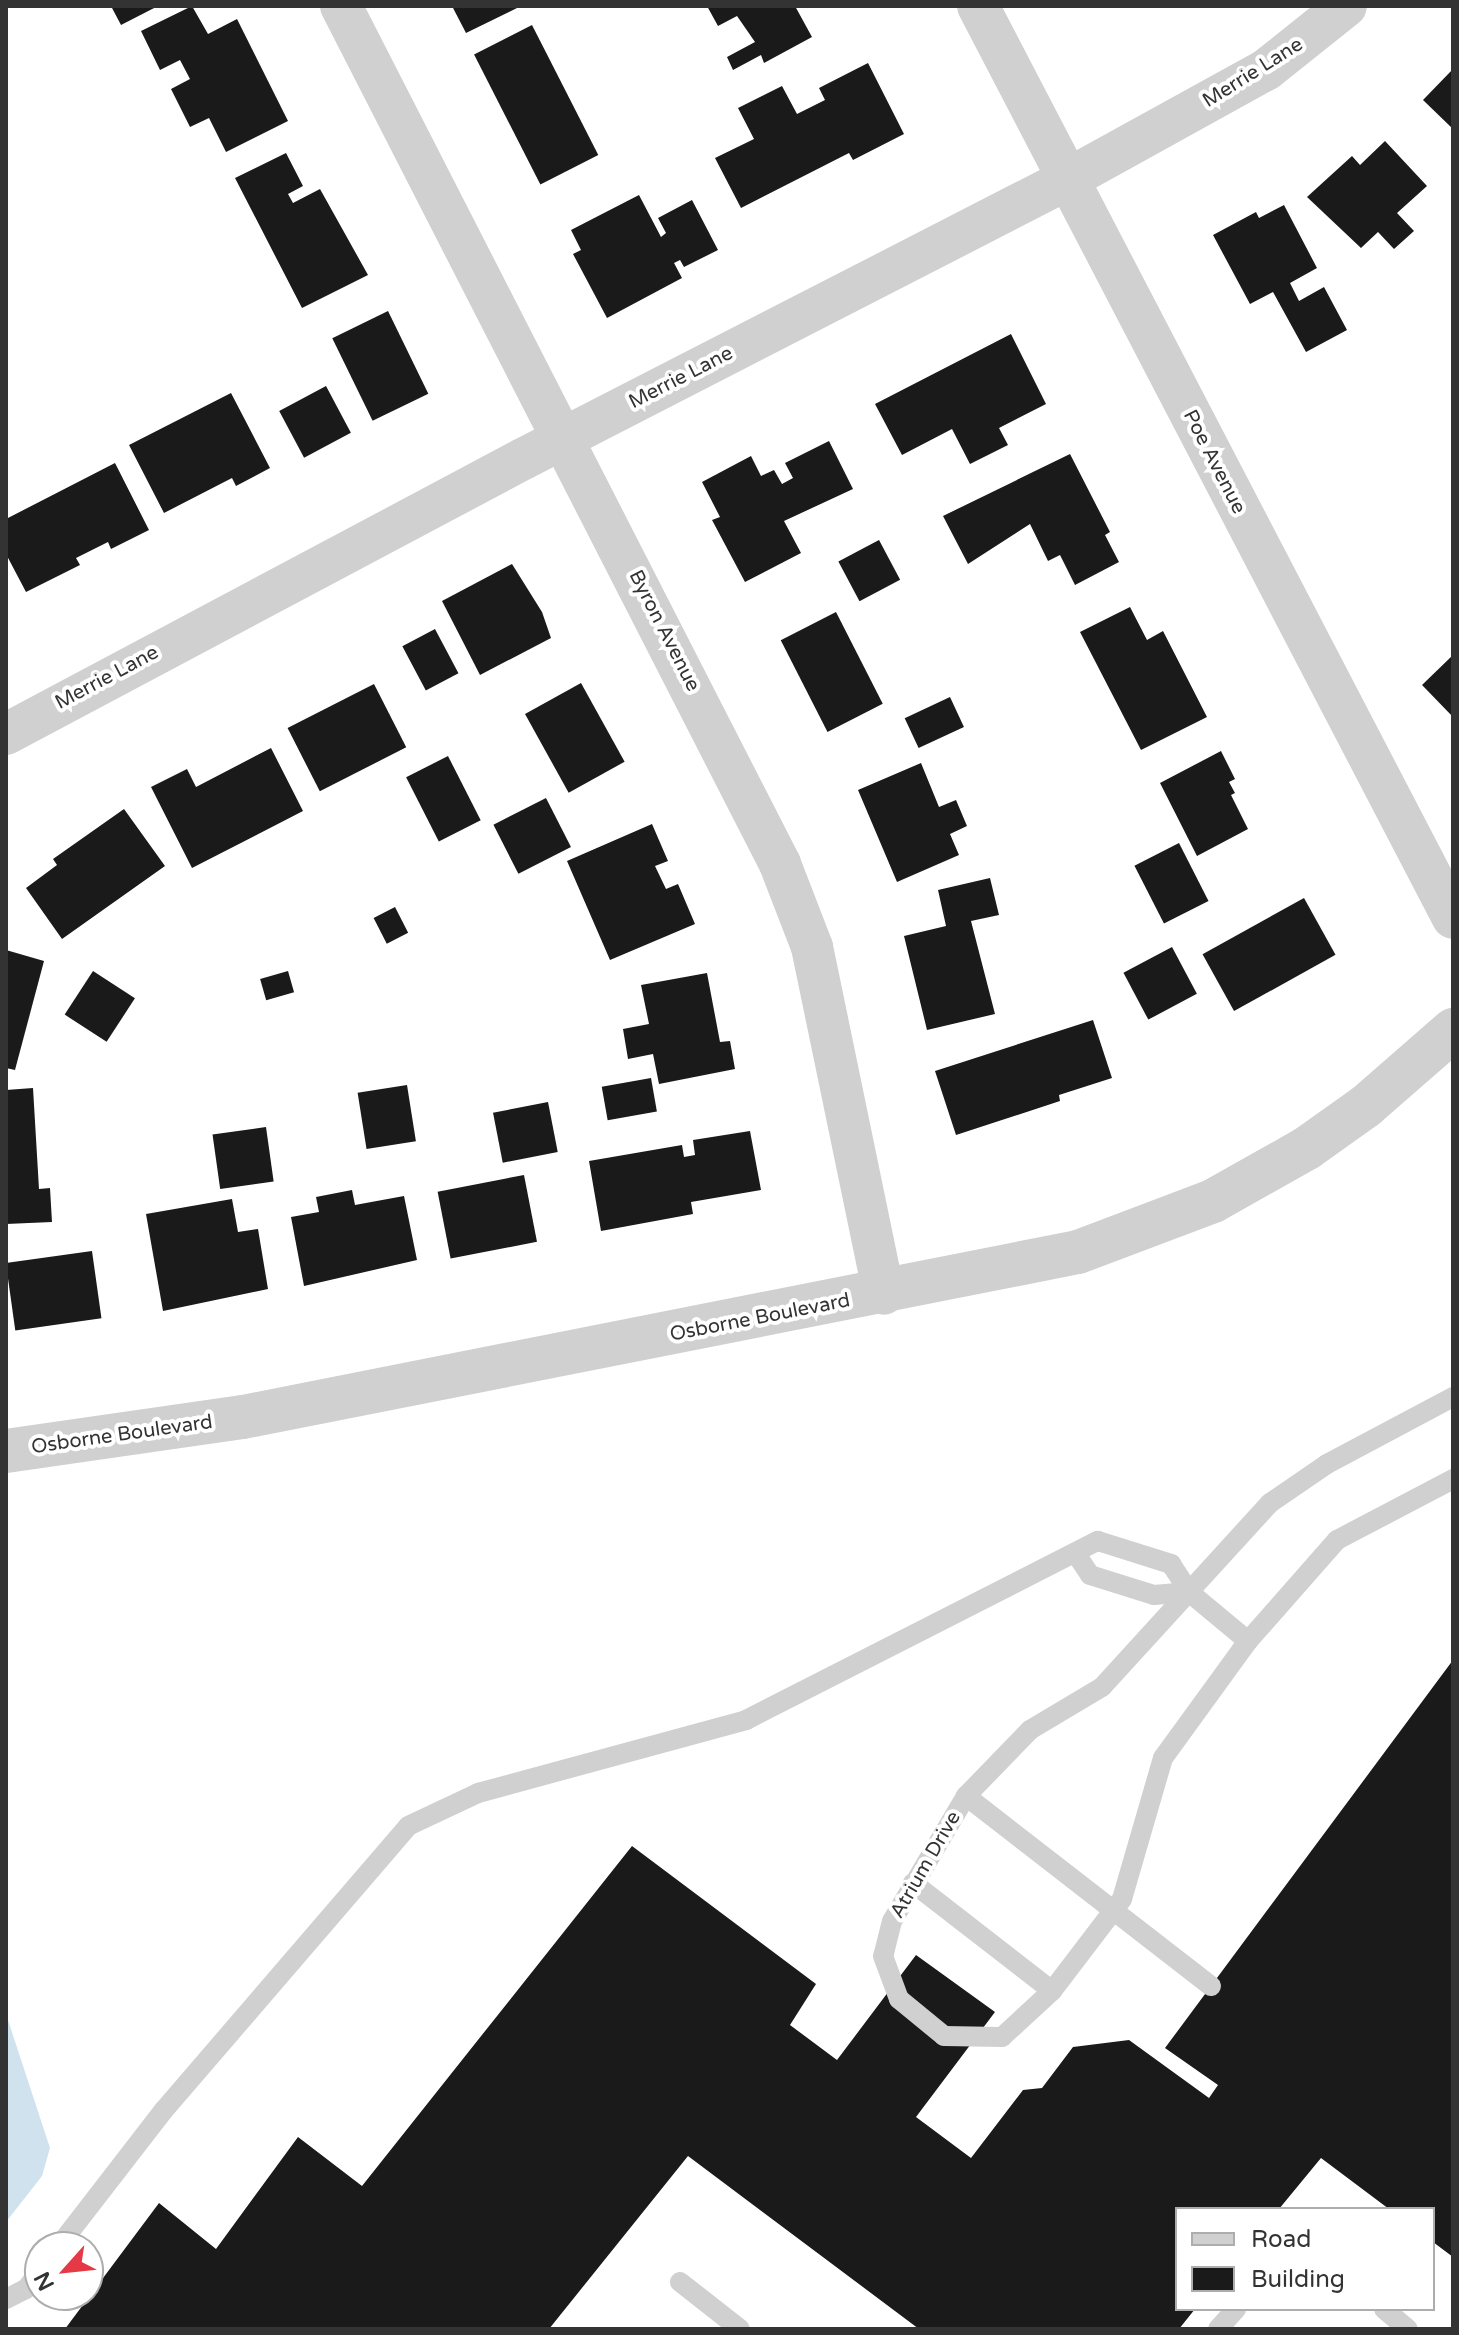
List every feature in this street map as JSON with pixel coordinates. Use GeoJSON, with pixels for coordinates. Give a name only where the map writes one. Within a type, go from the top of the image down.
{"type":"FeatureCollection","features":[{"type":"Feature","properties":{"kind":"street","name":"Byron Avenue"},"geometry":{"type":"LineString","coordinates":[[341,6],[727,752],[780,864],[812,947],[884,1294]]}},
{"type":"Feature","properties":{"kind":"street","name":"Poe Avenue"},"geometry":{"type":"LineString","coordinates":[[978,6],[1453,918]]}},
{"type":"Feature","properties":{"kind":"street","name":"Merrie Lane"},"geometry":{"type":"LineString","coordinates":[[6,734],[565,438],[1068,179],[1267,69],[1346,6]]}},
{"type":"Feature","properties":{"kind":"street","name":"Osborne Boulevard"},"geometry":{"type":"LineString","coordinates":[[6,1451],[243,1417],[884,1294],[1078,1252],[1213,1201],[1307,1148],[1366,1106],[1452,1032]]}},
{"type":"Feature","properties":{"kind":"lane","name":"Atrium Drive"},"geometry":{"type":"LineString","coordinates":[[1453,1397],[1327,1464],[1270,1503],[1102,1687],[1030,1730],[966,1796],[892,1921],[883,1956],[899,1999],[944,2036],[1002,2037],[1052,1991],[1113,1912],[1132,1876],[1163,1758],[1248,1641],[1337,1540],[1453,1479]]}},
{"type":"Feature","properties":{"kind":"lane"},"geometry":{"type":"LineString","coordinates":[[70,2231],[164,2110],[408,1826],[478,1793],[746,1720],[1098,1541],[1171,1564],[1189,1592],[1248,1641]]}},
{"type":"Feature","properties":{"kind":"lane"},"geometry":{"type":"LineString","coordinates":[[1076,1554],[1090,1575],[1154,1595],[1189,1592]]}},
{"type":"Feature","properties":{"kind":"lane"},"geometry":{"type":"LineString","coordinates":[[966,1796],[1211,1986]]}},
{"type":"Feature","properties":{"kind":"lane"},"geometry":{"type":"LineString","coordinates":[[913,1883],[1052,1991]]}},
{"type":"Feature","properties":{"kind":"lane"},"geometry":{"type":"LineString","coordinates":[[680,2282],[740,2329]]}},
{"type":"Feature","properties":{"kind":"lane"},"geometry":{"type":"LineString","coordinates":[[6,2299],[24,2290]]}},
{"type":"Feature","properties":{"kind":"lane"},"geometry":{"type":"LineString","coordinates":[[1218,2329],[1234,2311]]}},
{"type":"Feature","properties":{"kind":"lane"},"geometry":{"type":"LineString","coordinates":[[1386,2311],[1408,2329]]}},
{"type":"Feature","properties":{"kind":"water"},"geometry":{"type":"Polygon","coordinates":[[[6,2014],[50,2148],[42,2176],[6,2222],[6,2014]]]}},
{"type":"Feature","properties":{"kind":"building"},"geometry":{"type":"Polygon","coordinates":[[[111,6],[158,6],[121,25],[111,6]]]}},
{"type":"Feature","properties":{"kind":"building"},"geometry":{"type":"Polygon","coordinates":[[[192,6],[208,34],[237,19],[288,121],[226,152],[209,118],[190,127],[171,89],[190,79],[180,60],[160,70],[141,31],[192,6]]]}},
{"type":"Feature","properties":{"kind":"building"},"geometry":{"type":"Polygon","coordinates":[[[452,6],[521,6],[466,33],[452,6]]]}},
{"type":"Feature","properties":{"kind":"building"},"geometry":{"type":"Polygon","coordinates":[[[707,6],[795,6],[812,37],[764,63],[761,55],[733,70],[727,57],[755,42],[737,16],[718,26],[707,6]]]}},
{"type":"Feature","properties":{"kind":"building"},"geometry":{"type":"Polygon","coordinates":[[[532,25],[598,155],[540,185],[474,55],[532,25]]]}},
{"type":"Feature","properties":{"kind":"building"},"geometry":{"type":"Polygon","coordinates":[[[868,63],[904,134],[853,160],[849,153],[741,208],[715,158],[754,139],[738,108],[782,86],[797,114],[825,100],[819,88],[868,63]]]}},
{"type":"Feature","properties":{"kind":"building"},"geometry":{"type":"Polygon","coordinates":[[[1453,69],[1453,129],[1423,100],[1453,69]]]}},
{"type":"Feature","properties":{"kind":"building"},"geometry":{"type":"Polygon","coordinates":[[[1385,141],[1427,186],[1397,213],[1414,231],[1394,249],[1378,232],[1361,248],[1307,197],[1352,156],[1360,165],[1385,141]]]}},
{"type":"Feature","properties":{"kind":"building"},"geometry":{"type":"Polygon","coordinates":[[[286,153],[303,186],[288,194],[293,203],[320,189],[368,275],[302,308],[235,178],[286,153]]]}},
{"type":"Feature","properties":{"kind":"building"},"geometry":{"type":"Polygon","coordinates":[[[639,195],[661,237],[666,233],[658,218],[692,200],[718,250],[684,267],[680,260],[674,263],[682,278],[607,318],[573,254],[581,250],[571,230],[639,195]]]}},
{"type":"Feature","properties":{"kind":"building"},"geometry":{"type":"Polygon","coordinates":[[[1284,205],[1317,268],[1290,283],[1299,301],[1324,287],[1347,330],[1306,352],[1273,292],[1250,304],[1213,235],[1256,212],[1259,218],[1284,205]]]}},
{"type":"Feature","properties":{"kind":"building"},"geometry":{"type":"Polygon","coordinates":[[[388,311],[428,394],[373,421],[332,338],[388,311]]]}},
{"type":"Feature","properties":{"kind":"building"},"geometry":{"type":"Polygon","coordinates":[[[1011,334],[1046,404],[999,428],[1008,445],[970,464],[952,429],[902,455],[875,404],[1011,334]]]}},
{"type":"Feature","properties":{"kind":"building"},"geometry":{"type":"Polygon","coordinates":[[[326,386],[351,433],[304,458],[279,411],[326,386]]]}},
{"type":"Feature","properties":{"kind":"building"},"geometry":{"type":"Polygon","coordinates":[[[231,393],[270,468],[236,486],[232,478],[164,513],[129,445],[231,393]]]}},
{"type":"Feature","properties":{"kind":"building"},"geometry":{"type":"Polygon","coordinates":[[[829,441],[853,489],[784,521],[801,553],[745,582],[712,520],[720,517],[702,482],[751,456],[761,476],[774,470],[782,484],[793,478],[785,463],[829,441]]]}},
{"type":"Feature","properties":{"kind":"building"},"geometry":{"type":"Polygon","coordinates":[[[1070,454],[1110,532],[1105,535],[1119,562],[1075,585],[1060,555],[1048,561],[1030,524],[968,564],[943,516],[1070,454]]]}},
{"type":"Feature","properties":{"kind":"building"},"geometry":{"type":"Polygon","coordinates":[[[115,463],[149,530],[111,549],[108,542],[76,558],[80,565],[26,592],[6,554],[6,519],[115,463]]]}},
{"type":"Feature","properties":{"kind":"building"},"geometry":{"type":"Polygon","coordinates":[[[879,540],[900,580],[860,601],[838,562],[879,540]]]}},
{"type":"Feature","properties":{"kind":"building"},"geometry":{"type":"Polygon","coordinates":[[[512,564],[542,612],[551,638],[480,675],[442,601],[512,564]]]}},
{"type":"Feature","properties":{"kind":"building"},"geometry":{"type":"Polygon","coordinates":[[[1130,607],[1147,640],[1163,631],[1207,717],[1141,750],[1080,632],[1130,607]]]}},
{"type":"Feature","properties":{"kind":"building"},"geometry":{"type":"Polygon","coordinates":[[[836,612],[883,704],[828,732],[781,640],[836,612]]]}},
{"type":"Feature","properties":{"kind":"building"},"geometry":{"type":"Polygon","coordinates":[[[435,629],[458,673],[426,691],[402,646],[435,629]]]}},
{"type":"Feature","properties":{"kind":"building"},"geometry":{"type":"Polygon","coordinates":[[[1453,655],[1453,717],[1422,685],[1453,655]]]}},
{"type":"Feature","properties":{"kind":"building"},"geometry":{"type":"Polygon","coordinates":[[[581,683],[625,762],[569,793],[525,714],[581,683]]]}},
{"type":"Feature","properties":{"kind":"building"},"geometry":{"type":"Polygon","coordinates":[[[374,684],[406,747],[320,791],[288,728],[374,684]]]}},
{"type":"Feature","properties":{"kind":"building"},"geometry":{"type":"Polygon","coordinates":[[[950,697],[964,727],[919,748],[905,718],[950,697]]]}},
{"type":"Feature","properties":{"kind":"building"},"geometry":{"type":"Polygon","coordinates":[[[271,748],[303,811],[192,868],[151,787],[187,769],[196,787],[271,748]]]}},
{"type":"Feature","properties":{"kind":"building"},"geometry":{"type":"Polygon","coordinates":[[[1221,751],[1235,779],[1229,782],[1235,793],[1231,795],[1248,829],[1197,856],[1160,783],[1221,751]]]}},
{"type":"Feature","properties":{"kind":"building"},"geometry":{"type":"Polygon","coordinates":[[[448,756],[481,820],[439,841],[406,777],[448,756]]]}},
{"type":"Feature","properties":{"kind":"building"},"geometry":{"type":"Polygon","coordinates":[[[921,763],[939,807],[956,800],[967,826],[950,834],[959,855],[897,882],[858,790],[921,763]]]}},
{"type":"Feature","properties":{"kind":"building"},"geometry":{"type":"Polygon","coordinates":[[[546,798],[571,847],[518,874],[493,825],[546,798]]]}},
{"type":"Feature","properties":{"kind":"building"},"geometry":{"type":"Polygon","coordinates":[[[124,809],[165,866],[62,939],[26,888],[57,865],[53,859],[124,809]]]}},
{"type":"Feature","properties":{"kind":"building"},"geometry":{"type":"Polygon","coordinates":[[[652,824],[668,861],[655,866],[666,889],[678,884],[695,924],[610,960],[567,861],[652,824]]]}},
{"type":"Feature","properties":{"kind":"building"},"geometry":{"type":"Polygon","coordinates":[[[1179,843],[1209,901],[1164,924],[1134,866],[1179,843]]]}},
{"type":"Feature","properties":{"kind":"building"},"geometry":{"type":"Polygon","coordinates":[[[990,878],[999,915],[971,921],[995,1014],[927,1030],[904,936],[946,926],[938,890],[990,878]]]}},
{"type":"Feature","properties":{"kind":"building"},"geometry":{"type":"Polygon","coordinates":[[[1304,898],[1336,955],[1234,1011],[1203,954],[1304,898]]]}},
{"type":"Feature","properties":{"kind":"building"},"geometry":{"type":"Polygon","coordinates":[[[395,907],[408,933],[387,944],[374,918],[395,907]]]}},
{"type":"Feature","properties":{"kind":"building"},"geometry":{"type":"Polygon","coordinates":[[[1172,947],[1197,994],[1148,1020],[1123,973],[1172,947]]]}},
{"type":"Feature","properties":{"kind":"building"},"geometry":{"type":"Polygon","coordinates":[[[6,950],[44,961],[15,1070],[6,1068],[6,950]]]}},
{"type":"Feature","properties":{"kind":"building"},"geometry":{"type":"Polygon","coordinates":[[[93,971],[135,998],[107,1042],[65,1015],[93,971]]]}},
{"type":"Feature","properties":{"kind":"building"},"geometry":{"type":"Polygon","coordinates":[[[288,971],[294,992],[266,1000],[260,979],[288,971]]]}},
{"type":"Feature","properties":{"kind":"building"},"geometry":{"type":"Polygon","coordinates":[[[707,973],[720,1042],[730,1041],[735,1069],[659,1084],[653,1054],[628,1059],[623,1029],[649,1024],[641,985],[707,973]]]}},
{"type":"Feature","properties":{"kind":"building"},"geometry":{"type":"Polygon","coordinates":[[[1093,1020],[1112,1078],[1059,1095],[1060,1101],[956,1135],[935,1071],[1093,1020]]]}},
{"type":"Feature","properties":{"kind":"building"},"geometry":{"type":"Polygon","coordinates":[[[651,1078],[657,1111],[608,1120],[602,1087],[651,1078]]]}},
{"type":"Feature","properties":{"kind":"building"},"geometry":{"type":"Polygon","coordinates":[[[407,1085],[416,1141],[367,1149],[358,1093],[407,1085]]]}},
{"type":"Feature","properties":{"kind":"building"},"geometry":{"type":"Polygon","coordinates":[[[33,1088],[39,1189],[50,1188],[52,1222],[6,1224],[6,1090],[33,1088]]]}},
{"type":"Feature","properties":{"kind":"building"},"geometry":{"type":"Polygon","coordinates":[[[548,1102],[558,1152],[503,1163],[493,1113],[548,1102]]]}},
{"type":"Feature","properties":{"kind":"building"},"geometry":{"type":"Polygon","coordinates":[[[266,1127],[274,1181],[220,1189],[213,1135],[266,1127]]]}},
{"type":"Feature","properties":{"kind":"building"},"geometry":{"type":"Polygon","coordinates":[[[750,1131],[761,1190],[691,1202],[693,1214],[601,1231],[589,1161],[682,1145],[684,1157],[695,1155],[693,1140],[750,1131]]]}},
{"type":"Feature","properties":{"kind":"building"},"geometry":{"type":"Polygon","coordinates":[[[524,1175],[537,1242],[451,1259],[438,1192],[524,1175]]]}},
{"type":"Feature","properties":{"kind":"building"},"geometry":{"type":"Polygon","coordinates":[[[352,1190],[355,1205],[404,1196],[417,1260],[304,1286],[291,1217],[319,1212],[316,1197],[352,1190]]]}},
{"type":"Feature","properties":{"kind":"building"},"geometry":{"type":"Polygon","coordinates":[[[232,1199],[238,1232],[258,1229],[268,1289],[163,1311],[146,1214],[232,1199]]]}},
{"type":"Feature","properties":{"kind":"building"},"geometry":{"type":"Polygon","coordinates":[[[92,1251],[101,1318],[15,1330],[6,1263],[92,1251]]]}},
{"type":"Feature","properties":{"kind":"building"},"geometry":{"type":"Polygon","coordinates":[[[1453,1660],[1453,2257],[1435,2244],[1435,2207],[1386,2207],[1321,2158],[1281,2207],[1175,2207],[1175,2311],[1193,2311],[1179,2329],[919,2329],[688,2156],[549,2329],[65,2329],[78,2311],[104,2311],[104,2277],[159,2203],[216,2249],[298,2137],[362,2186],[632,1846],[816,1984],[790,2025],[837,2060],[916,1955],[995,2012],[916,2117],[971,2158],[1023,2090],[1042,2088],[1073,2047],[1129,2040],[1209,2098],[1218,2085],[1165,2048],[1453,1660]]]}}]}
